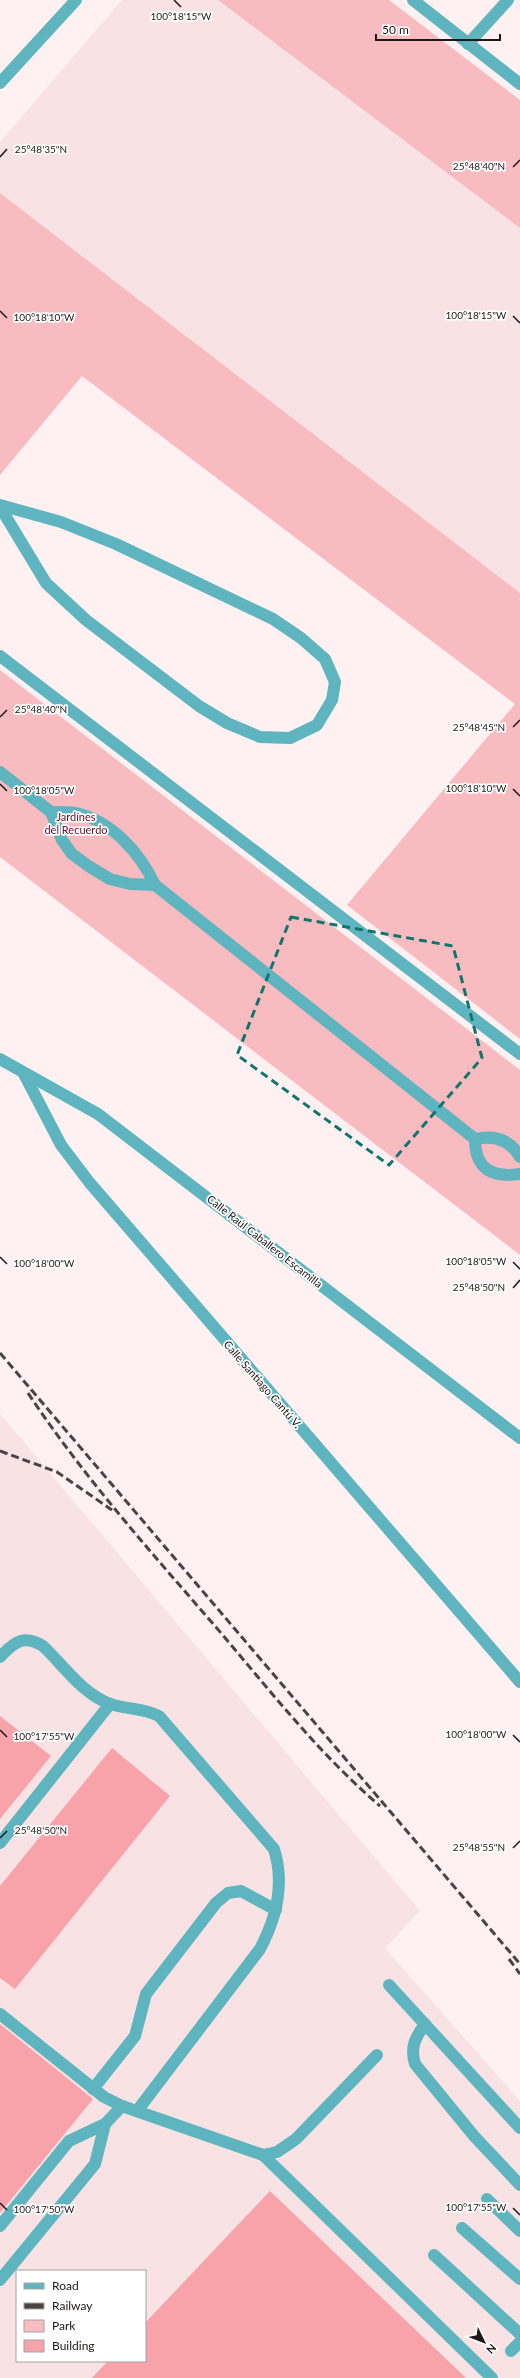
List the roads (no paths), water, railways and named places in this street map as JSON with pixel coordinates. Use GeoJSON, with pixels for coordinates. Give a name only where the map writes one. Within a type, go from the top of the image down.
{"type":"FeatureCollection","features":[{"type":"Feature","properties":{"kind":"street"},"geometry":{"type":"LineString","coordinates":[[0,83],[76,0]]}},
{"type":"Feature","properties":{"kind":"street"},"geometry":{"type":"LineString","coordinates":[[413,0],[520,84]]}},
{"type":"Feature","properties":{"kind":"street"},"geometry":{"type":"LineString","coordinates":[[468,44],[508,0]]}},
{"type":"Feature","properties":{"kind":"street"},"geometry":{"type":"LineString","coordinates":[[0,506],[61,522],[116,544],[274,619],[301,638],[325,659],[335,682],[332,700],[317,725],[290,738],[260,737],[227,723],[199,706],[86,620],[46,583],[0,506]]}},
{"type":"Feature","properties":{"kind":"street"},"geometry":{"type":"LineString","coordinates":[[0,656],[520,1054]]}},
{"type":"Feature","properties":{"kind":"street"},"geometry":{"type":"LineString","coordinates":[[0,772],[51,812],[62,840],[72,854],[90,867],[117,881],[130,884],[155,885]]}},
{"type":"Feature","properties":{"kind":"street"},"geometry":{"type":"LineString","coordinates":[[51,812],[76,813],[98,821],[135,852],[147,867],[155,885],[475,1139],[495,1137],[506,1141],[516,1149],[520,1157]]}},
{"type":"Feature","properties":{"kind":"street","name":"Calle Raúl Caballero Escamilla"},"geometry":{"type":"LineString","coordinates":[[0,1059],[24,1074],[98,1114],[520,1438]]}},
{"type":"Feature","properties":{"kind":"street","name":"Calle Santiago Cantú V."},"geometry":{"type":"LineString","coordinates":[[24,1074],[61,1145],[89,1182],[520,1682]]}},
{"type":"Feature","properties":{"kind":"street"},"geometry":{"type":"LineString","coordinates":[[475,1139],[475,1150],[479,1161],[487,1170],[500,1175],[520,1174]]}},
{"type":"Feature","properties":{"kind":"street"},"geometry":{"type":"LineString","coordinates":[[0,1658],[19,1640],[33,1640],[43,1646],[96,1698],[110,1704],[145,1709],[159,1716],[274,1849],[280,1868],[276,1910],[271,1929],[260,1949],[137,2111]]}},
{"type":"Feature","properties":{"kind":"street"},"geometry":{"type":"LineString","coordinates":[[0,1843],[110,1704]]}},
{"type":"Feature","properties":{"kind":"street"},"geometry":{"type":"LineString","coordinates":[[93,2088],[135,2036],[146,1994],[216,1903],[228,1893],[241,1891],[276,1910]]}},
{"type":"Feature","properties":{"kind":"street"},"geometry":{"type":"LineString","coordinates":[[389,1984],[520,2128]]}},
{"type":"Feature","properties":{"kind":"street"},"geometry":{"type":"LineString","coordinates":[[0,2014],[104,2097],[122,2106],[264,2155],[492,2378]]}},
{"type":"Feature","properties":{"kind":"street"},"geometry":{"type":"LineString","coordinates":[[425,2024],[414,2040],[412,2052],[415,2064],[474,2136],[520,2185]]}},
{"type":"Feature","properties":{"kind":"street"},"geometry":{"type":"LineString","coordinates":[[264,2155],[277,2152],[296,2139],[377,2054]]}},
{"type":"Feature","properties":{"kind":"street"},"geometry":{"type":"LineString","coordinates":[[0,2226],[69,2141],[105,2124],[122,2106]]}},
{"type":"Feature","properties":{"kind":"street"},"geometry":{"type":"LineString","coordinates":[[0,2280],[95,2164],[105,2124]]}},
{"type":"Feature","properties":{"kind":"street"},"geometry":{"type":"LineString","coordinates":[[486,2200],[520,2231]]}},
{"type":"Feature","properties":{"kind":"street"},"geometry":{"type":"LineString","coordinates":[[462,2228],[520,2279]]}},
{"type":"Feature","properties":{"kind":"street"},"geometry":{"type":"LineString","coordinates":[[434,2255],[520,2334]]}},
{"type":"Feature","properties":{"kind":"street"},"geometry":{"type":"LineString","coordinates":[[511,2351],[520,2342]]}},
{"type":"Feature","properties":{"kind":"railway"},"geometry":{"type":"LineString","coordinates":[[0,1353],[520,1964]]}},
{"type":"Feature","properties":{"kind":"railway"},"geometry":{"type":"LineString","coordinates":[[28,1393],[49,1424],[94,1483],[274,1696],[357,1786],[380,1806]]}},
{"type":"Feature","properties":{"kind":"railway"},"geometry":{"type":"LineString","coordinates":[[0,1451],[57,1472],[112,1510]]}},
{"type":"Feature","properties":{"kind":"railway"},"geometry":{"type":"LineString","coordinates":[[509,1959],[520,1974]]}},
{"type":"Feature","properties":{"kind":"park label","name":"Jardínes del Recuerdo"},"geometry":{"type":"Point","coordinates":[76,822]}}]}
